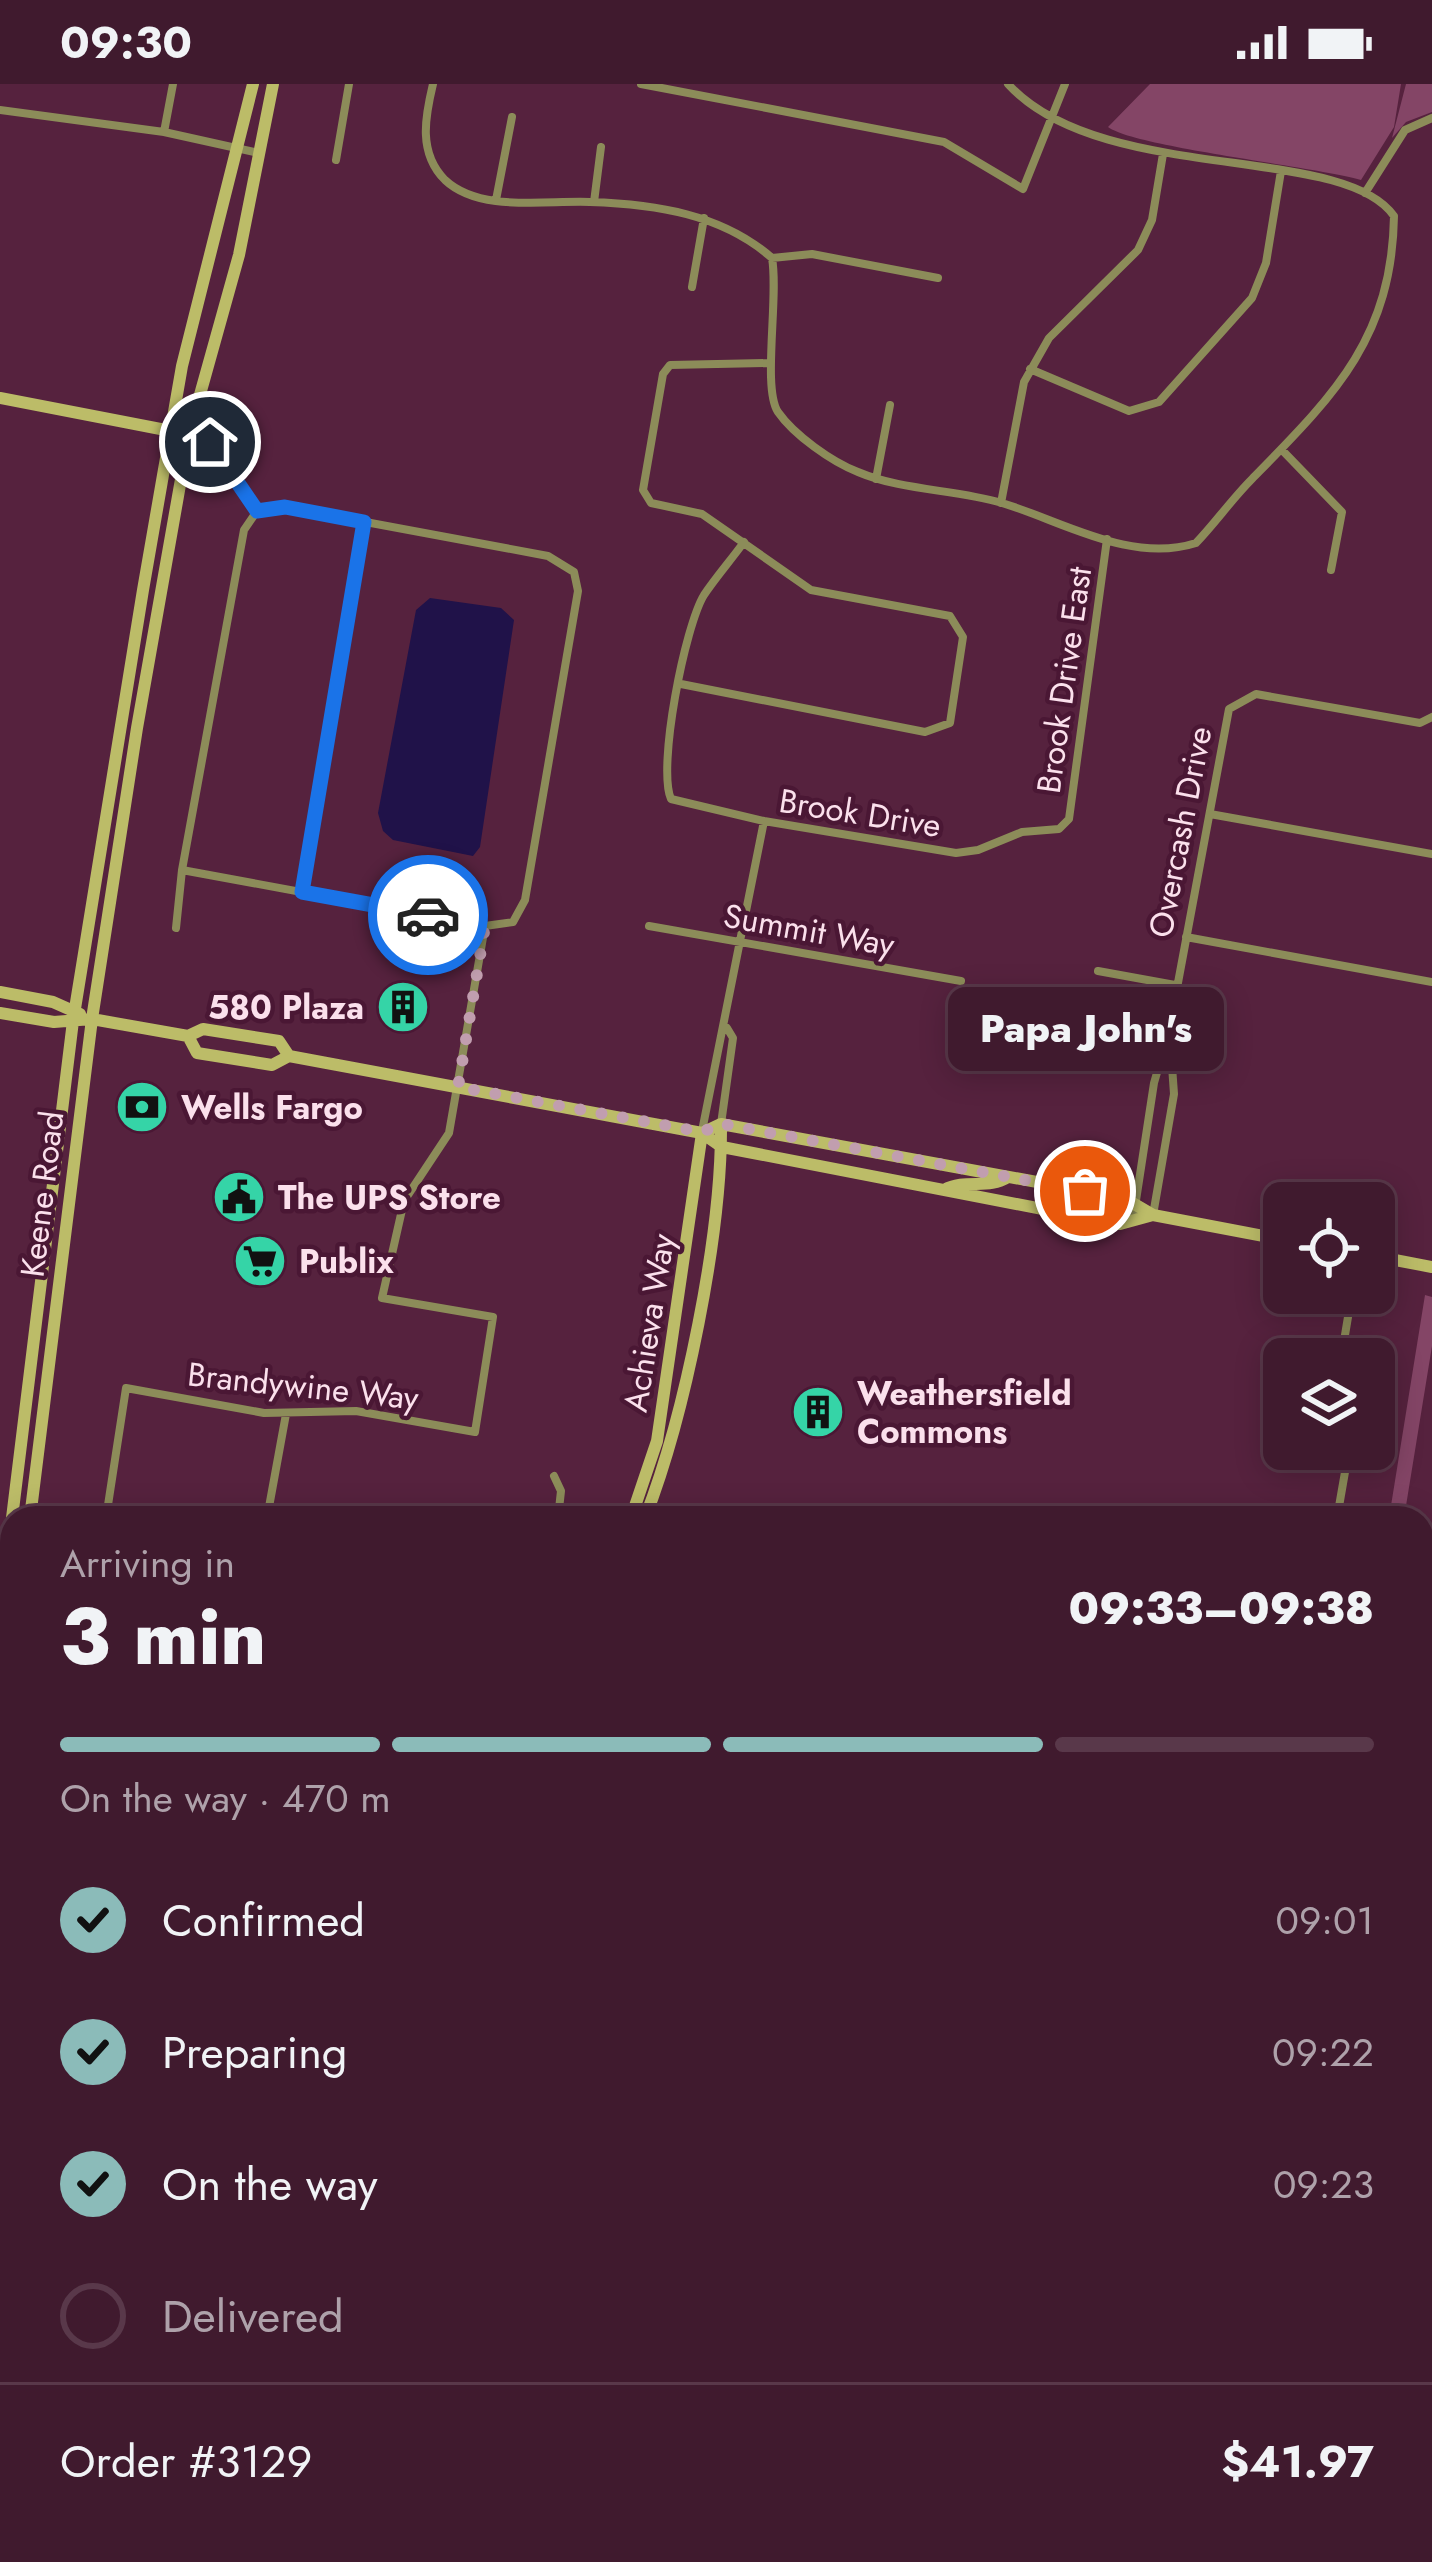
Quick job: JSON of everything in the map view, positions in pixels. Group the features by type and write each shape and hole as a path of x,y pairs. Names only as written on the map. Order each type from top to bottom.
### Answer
{"main road":[{"name":"Keene Road","path":"14,1506 74,1016 170,431 191,326 253,84"},
{"name":"Keene Road","path":"31,1506 92,1019 189,434 261,154 273,84"},
{"path":"0,398 189,434"},
{"path":"0,992 74,1016"},
{"path":"0,1013 74,1016 188,1036 203,1029 278,1042 289,1056"},
{"path":"188,1036 197,1053 272,1065 289,1056 702,1132 722,1147 1120,1224 1154,1215"},
{"path":"702,1132 722,1124 1008,1177 1134,1204 1154,1215 1263,1236"},
{"name":"Achieva Way","path":"649,1506 670,1449 694,1334 722,1124"},
{"name":"Achieva Way","path":"635,1506 657,1441 702,1132"},
{"path":"943,1190 958,1182 998,1183 1008,1177"},
{"path":"1395,1260 1432,1267"}],"street":[{"path":"164,132 173,84"},
{"path":"336,160 350,84"},
{"path":"433,84 425,134 430,159 459,190 496,200 594,202 704,218 744,233 772,258 777,316 770,363 774,406 786,422 833,458 876,479 1001,502 1107,539 1178,549 1196,543 1350,373 1376,322 1390,268 1394,216 1365,193 1281,171 1163,154 1048,118 1008,84"},
{"path":"641,84 944,142 1023,189 1065,84"},
{"path":"0,110 164,132 261,154"},
{"path":"496,200 512,117"},
{"path":"1365,193 1405,130 1432,118"},
{"path":"594,202 601,147"},
{"path":"1001,502 1015,414 1030,369 1049,338 1138,250 1152,220 1163,154"},
{"path":"1030,369 1129,411 1159,402 1252,298 1266,263 1281,171"},
{"path":"692,287 704,218"},
{"path":"772,258 812,254 938,278"},
{"path":"743,542 692,621 681,684 925,732 950,723 961,628 950,616 812,590 743,542 702,514 651,503 643,490 663,374 670,365 770,363"},
{"path":"876,479 890,405"},
{"path":"189,434 217,448 257,511"},
{"path":"1282,450 1342,512 1331,570"},
{"path":"176,928 182,870 244,530 257,511 285,507 548,556 574,572 578,591 525,900 513,922 485,926 182,870"},
{"path":"302,892 364,522"},
{"name":"Brook Drive East","path":"1065,825 1107,539"},
{"name":"Brook Drive","path":"681,684 665,774 676,802 956,853 1065,825"},
{"name":"Overcash Drive","path":"1132,1220 1226,718 1240,698 1262,695 1420,723 1432,717"},
{"path":"1210,814 1432,854"},
{"path":"702,1132 727,1028 764,821"},
{"path":"458,1087 485,926"},
{"name":"Summit Way","path":"649,926 961,981"},
{"path":"1186,937 1432,982"},
{"path":"1098,971 1175,985"},
{"path":"722,1124 733,1038 727,1028"},
{"name":"Overcash Drive","path":"1154,1215 1174,1094 1169,1031"},
{"name":"Brandywine Way","path":"108,1506 126,1388 286,1414 356,1412 475,1432 494,1318 382,1298 395,1225 448,1133 458,1087"},
{"path":"266,1506 286,1414"},
{"path":"1339,1506 1345,1470"},
{"path":"554,1476 561,1491 559,1506"}],"shaded area":[{"path":"1150,84 1401,84 1394,127 1361,180 1152,142 1108,127"},
{"path":"1406,84 1432,84 1432,112 1406,122 1392,138"},
{"path":"430,598 501,608 514,620 480,847 473,856 393,840 383,831 378,813 416,610"},
{"path":"1425,1295 1432,1297 1432,1346 1406,1506 1391,1506"}],"way so far":[{"path":"428,915 485,926 458,1087 702,1132 722,1124 1085,1191"}],"place":[{"name":"580 Plaza","path":"403,1007"},
{"name":"Wells Fargo","path":"142,1107"},
{"name":"Papa John's","path":"1085,1191"},
{"name":"The UPS Store","path":"239,1197"},
{"name":"Publix","path":"260,1261"},
{"name":"Weathersfield Commons","path":"818,1412"}],"route":[{"path":"210,442 257,511 285,507 364,522 302,892 428,915"}]}
